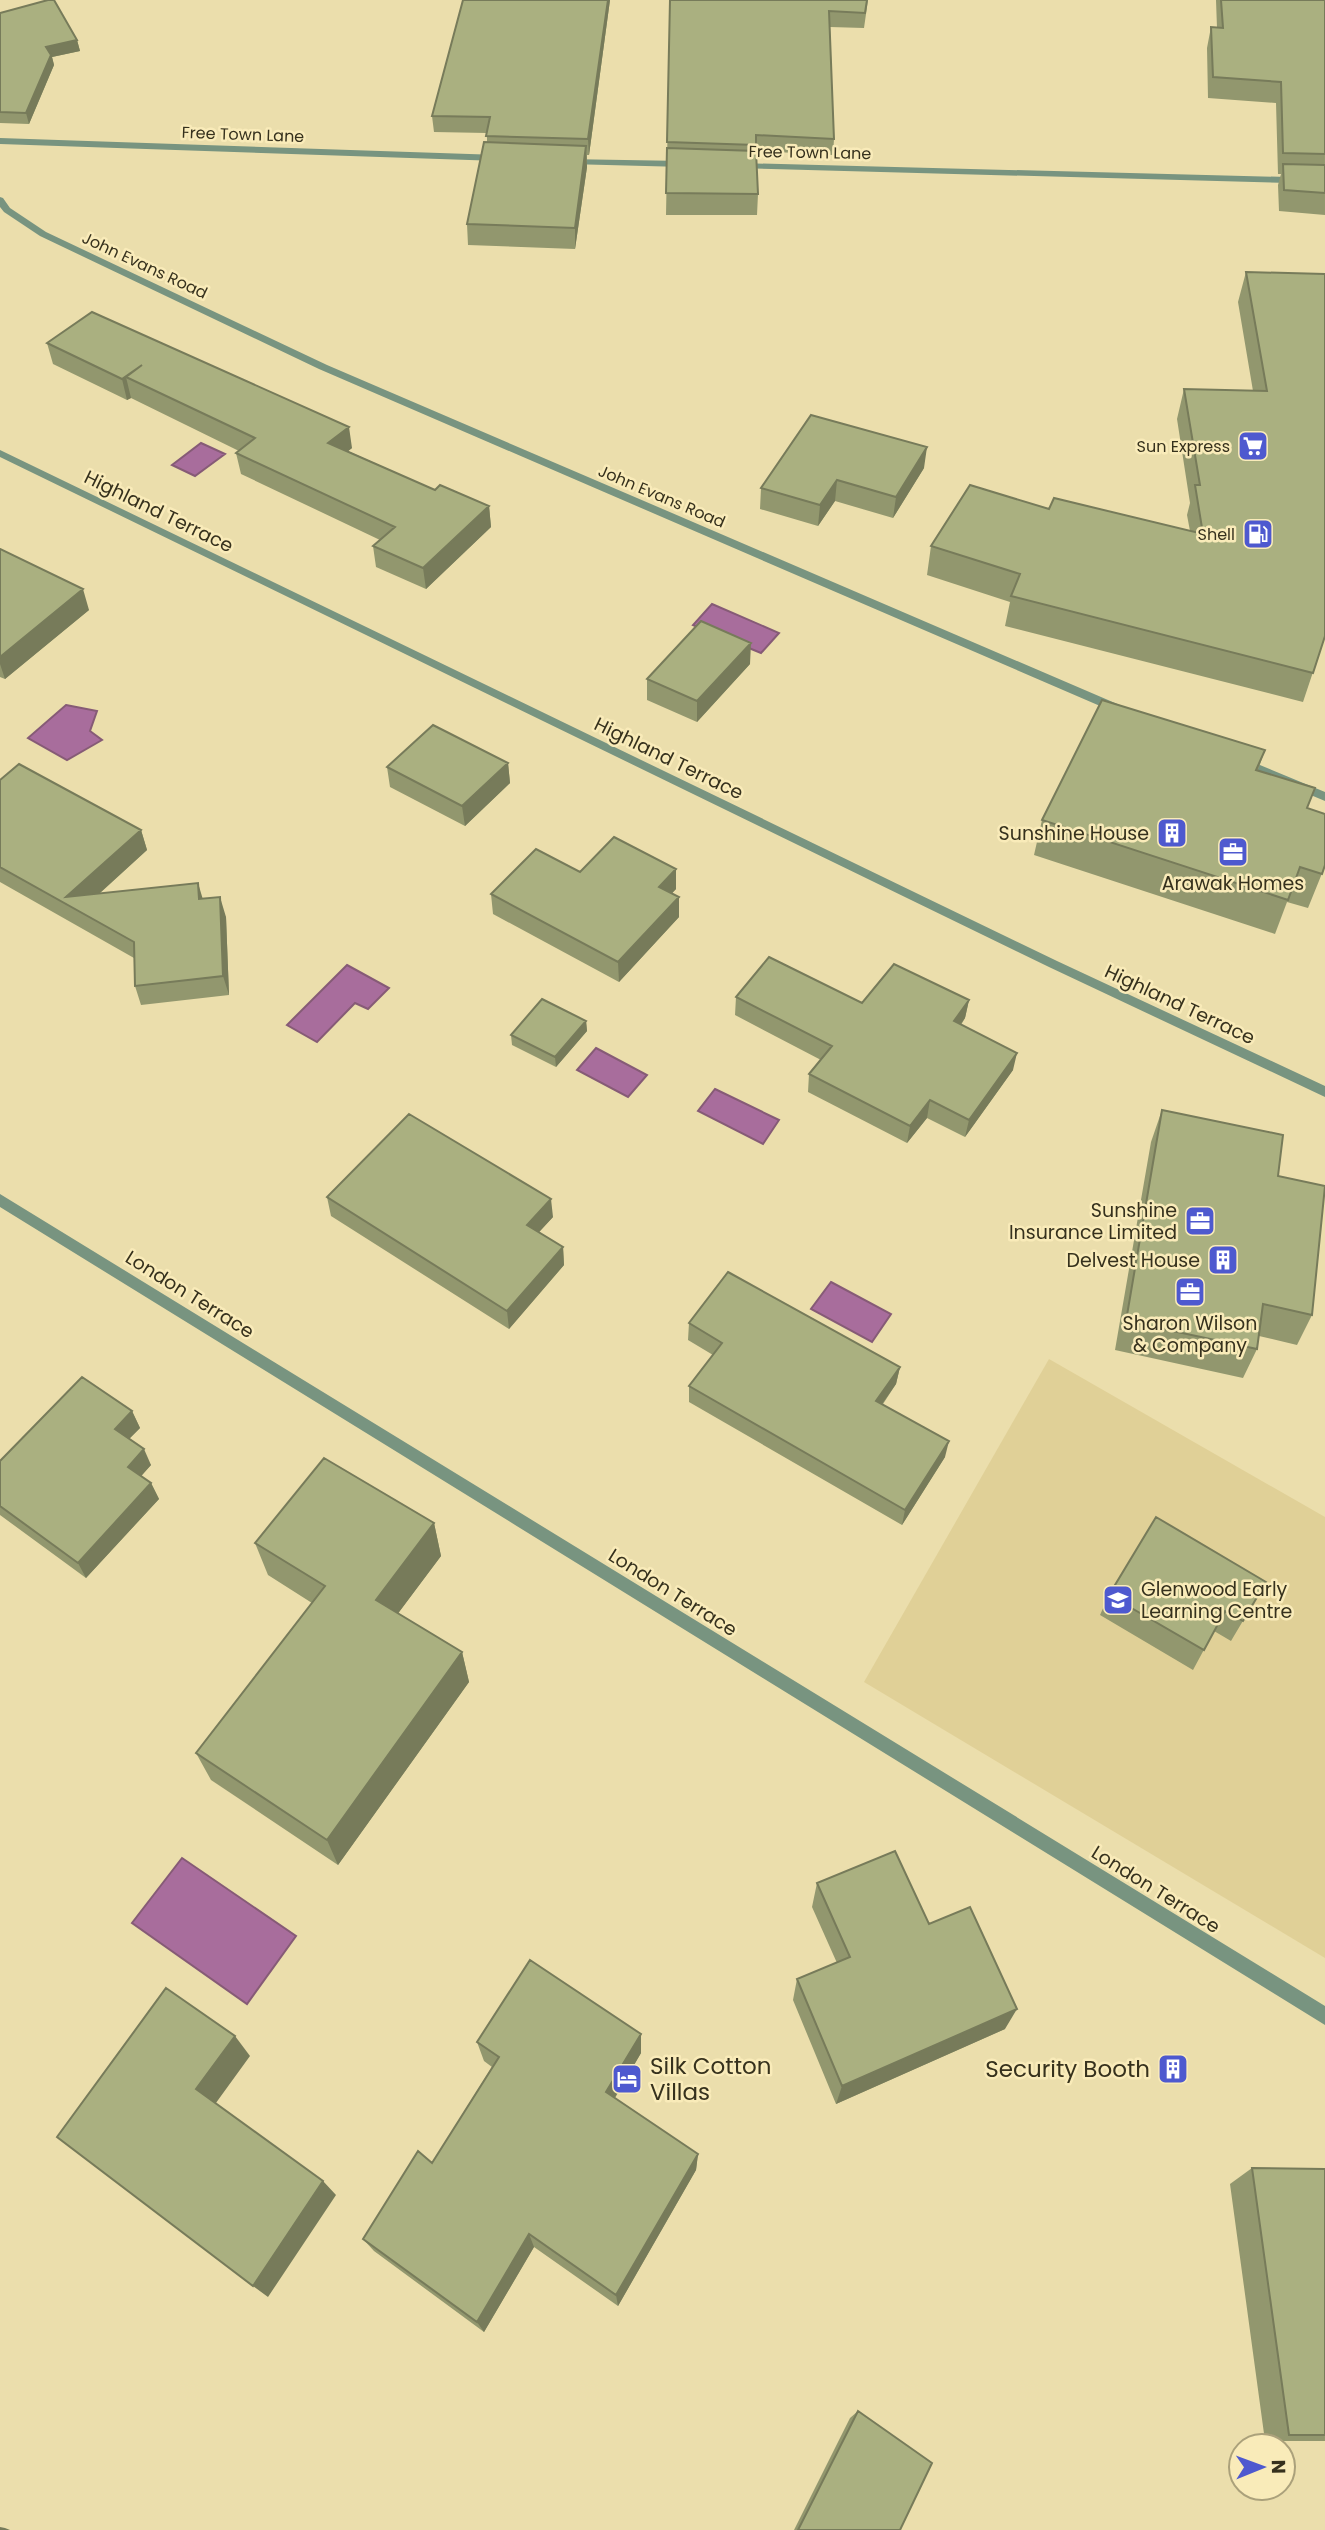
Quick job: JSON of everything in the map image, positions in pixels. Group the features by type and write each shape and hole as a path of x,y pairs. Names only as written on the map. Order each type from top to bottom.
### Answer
{"street":[{"name":"Free Town Lane","path":"0,141 508,159"},
{"path":"563,160 695,165"},
{"name":"Free Town Lane","path":"729,166 1325,181"},
{"name":"John Evans Road","path":"0,200 7,210 43,234 323,367 1133,715"},
{"name":"Highland Terrace","path":"0,453 1052,964 1325,1092"},
{"path":"1236,759 1325,797"},
{"name":"London Terrace","path":"0,1200 1325,2016"}],"shaded area":[{"path":"201,443 225,454 195,476 172,465"},
{"path":"712,604 779,633 761,653 693,625"},
{"path":"66,705 97,711 90,731 102,740 67,760 28,738"},
{"path":"347,965 389,988 368,1009 355,1003 317,1042 287,1025"},
{"path":"596,1048 647,1075 628,1097 577,1070"},
{"path":"715,1089 779,1120 763,1144 698,1111"},
{"path":"831,1282 891,1314 872,1342 811,1309"},
{"name":"Glenwood Early Learning Centre","path":"1049,1359 1325,1517 1325,1958 864,1682"},
{"path":"182,1858 296,1936 247,2004 132,1923"}],"building":[{"path":"54,0 77,40 46,47 51,55 26,113 0,112 0,13"},
{"path":"463,0 608,0 588,139 486,136 490,117 432,116"},
{"path":"670,0 867,0 865,13 829,11 834,139 756,135 756,145 667,142"},
{"path":"1221,0 1325,0 1325,154 1283,153 1281,82 1213,77 1211,27 1223,28"},
{"path":"484,142 586,146 575,228 467,224"},
{"path":"667,148 756,151 758,194 666,193"},
{"path":"1283,164 1325,165 1325,193 1284,190"},
{"path":"1246,272 1325,274 1325,636 1313,673 1011,596 1020,574 931,546 970,485 1049,509 1054,498 1203,534 1195,485 1200,485 1184,389 1267,391"},
{"path":"92,312 349,427 328,443 435,490 440,485 489,506 423,568 373,546 395,527 236,453 255,438 126,377 142,365 122,379 47,343"},
{"path":"811,415 927,447 896,497 837,480 820,505 761,488"},
{"path":"0,549 83,589 0,657"},
{"path":"701,621 751,643 697,701 647,679"},
{"name":"Sunshine House","path":"1102,700 1265,750 1256,770 1315,788 1307,808 1325,814 1325,865 1322,874 1300,867 1288,900 1042,820"},
{"path":"433,725 508,763 462,806 387,767"},
{"path":"19,764 141,830 66,897 198,883 199,899 220,897 223,976 135,986 134,942 0,867 0,780"},
{"path":"614,837 676,869 659,887 679,897 618,962 491,894 536,849 580,872"},
{"path":"769,957 862,1003 894,964 969,1000 954,1021 1017,1053 969,1120 930,1100 910,1126 809,1074 832,1046 736,997"},
{"path":"542,999 586,1021 555,1057 511,1035"},
{"name":"Delvest House","path":"1162,1110 1283,1135 1278,1176 1325,1186 1312,1315 1263,1304 1257,1349 1126,1321"},
{"path":"409,1114 551,1199 527,1225 563,1247 507,1311 327,1197"},
{"path":"728,1272 900,1367 876,1401 949,1441 905,1510 689,1386 722,1343 689,1323"},
{"path":"82,1377 132,1411 115,1429 144,1449 128,1467 151,1483 78,1563 0,1506 0,1461"},
{"path":"324,1458 434,1523 376,1600 462,1652 327,1840 196,1753 325,1586 255,1543"},
{"path":"1156,1517 1266,1582 1243,1621 1225,1611 1204,1650 1109,1595"},
{"path":"895,1851 929,1924 970,1907 1017,2009 842,2086 797,1979 850,1957 817,1883"},
{"path":"530,1960 641,2034 606,2092 698,2154 616,2295 529,2234 477,2322 363,2239 418,2151 432,2163 499,2057 477,2042"},
{"path":"166,1988 235,2036 196,2089 323,2181 253,2286 57,2137"},
{"path":"1252,2168 1325,2169 1325,2435 1297,2435 1297,2432 1289,2432"},
{"path":"858,2411 932,2463 900,2530 798,2530"}],"place":[{"name":"Sun Express","path":"1253,446"},
{"name":"Shell","path":"1258,534"},
{"name":"Sunshine House","path":"1172,833"},
{"name":"Arawak Homes","path":"1233,852"},
{"name":"Sunshine Insurance Limited","path":"1200,1221"},
{"name":"Delvest House","path":"1223,1260"},
{"name":"Sharon Wilson & Company","path":"1190,1292"},
{"name":"Glenwood Early Learning Centre","path":"1118,1600"},
{"name":"Security Booth","path":"1173,2069"},
{"name":"Silk Cotton Villas","path":"627,2079"}]}
